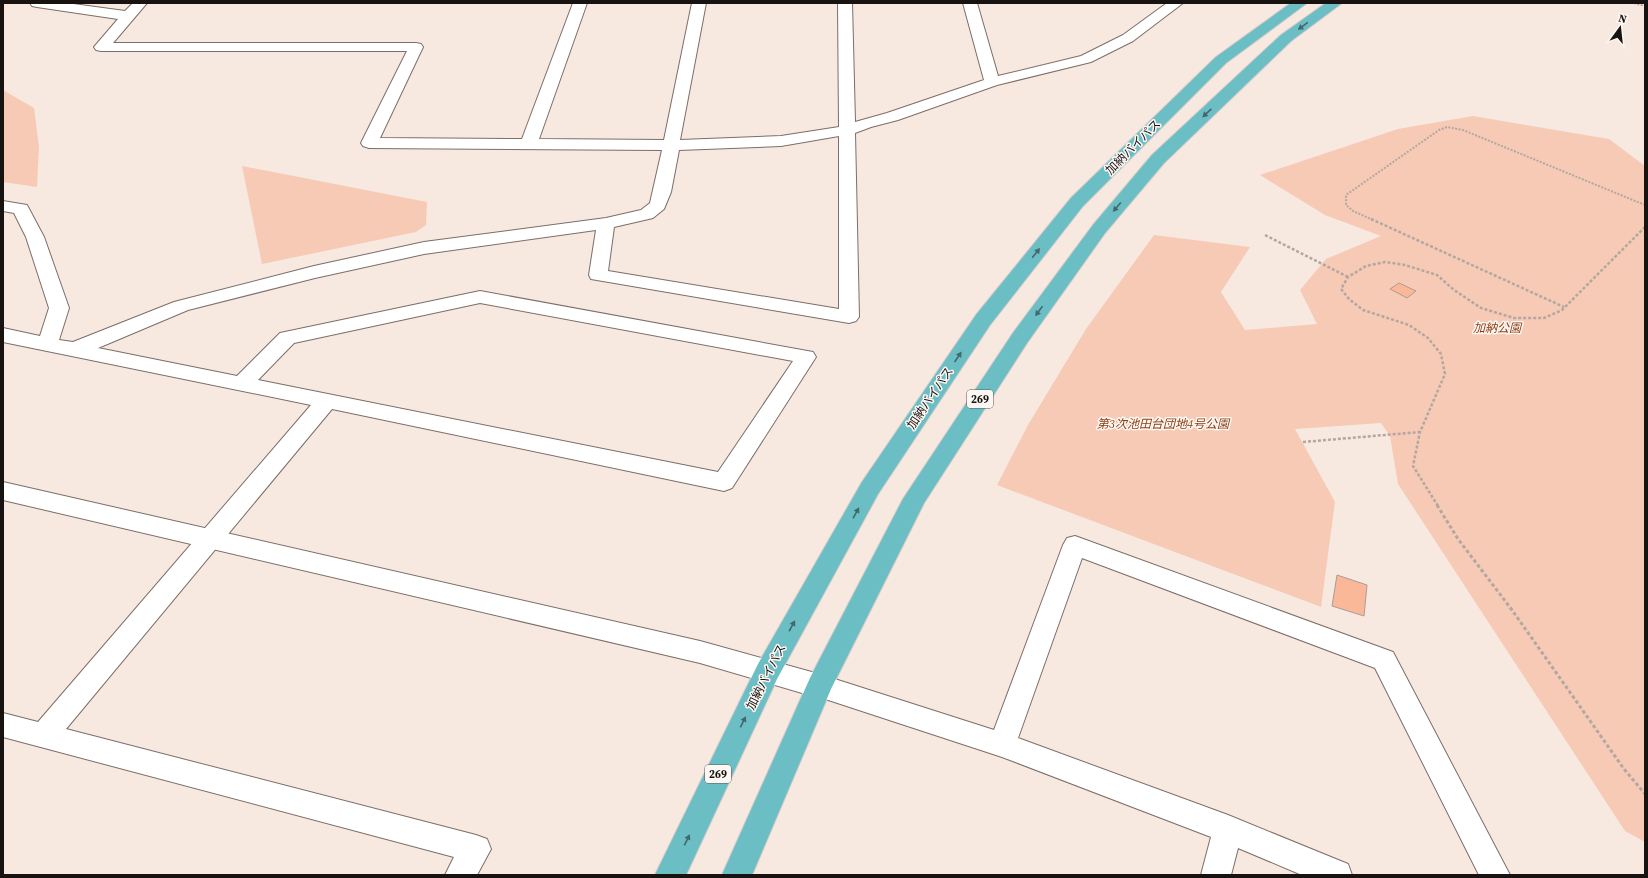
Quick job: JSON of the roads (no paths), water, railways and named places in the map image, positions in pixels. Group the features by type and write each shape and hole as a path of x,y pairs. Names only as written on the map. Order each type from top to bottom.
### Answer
{"highway":[{"name":"加納バイパス","path":"670,875 767,672 870,488 983,320 1077,202 1221,60 1300,3"},
{"name":"269","path":"737,875 819,686 915,499 1020,338 1099,229 1158,159 1286,38 1335,3"}],"street":[{"path":"37,3 128,16"},
{"path":"140,3 101,47 416,47 369,143 670,145 781,141 848,130 866,123 892,117 992,82 1086,59 1128,38 1176,3"},
{"path":"529,143 580,3"},
{"path":"73,350 181,306 314,272 424,248 606,223 647,214 658,205 662,192 699,3"},
{"path":"606,223 598,275 849,317 848,130 845,3"},
{"path":"970,3 992,82"},
{"path":"3,206 21,209 35,237 59,308 48,344"},
{"path":"3,335 73,350 724,482 806,357 480,297 287,338 241,384"},
{"path":"43,736 327,401"},
{"path":"3,491 209,540 700,652 819,686 1002,745 1228,829 1337,875"},
{"path":"1002,745 1075,545 1384,660 1495,875"},
{"path":"3,725 476,849 460,875"},
{"path":"1216,875 1228,829"}],"park label":[{"name":"加納公園","path":"1497,328"},
{"name":"第3次池田台団地4号公園","path":"1163,424"}]}
